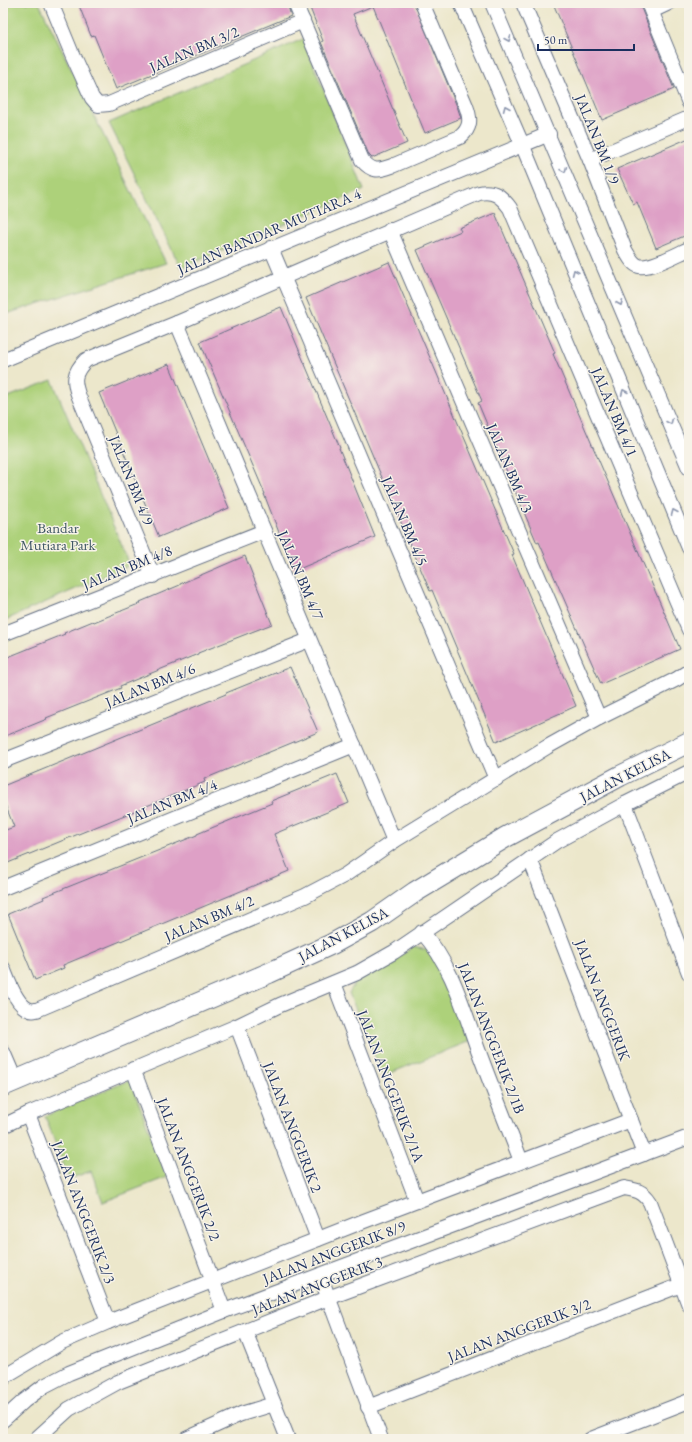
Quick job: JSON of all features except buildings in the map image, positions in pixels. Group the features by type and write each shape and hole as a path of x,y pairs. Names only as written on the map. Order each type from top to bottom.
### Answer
{"main road":[{"name":"JALAN KELISA","path":"9,1083 269,973 332,944 372,922 415,892 506,837 620,776 689,742"}],"street":[{"name":"JALAN BM 3/2","path":"51,3 92,98 98,105 109,104 303,21"},
{"path":"295,3 362,160 369,168 374,169 392,166 460,137 466,132 469,125 469,115 466,106 422,3"},
{"path":"461,3 522,144 689,548"},
{"path":"492,3 549,134 689,468"},
{"name":"JALAN BM 1/9","path":"523,3 590,160 625,250 632,261 638,266 646,266 689,249"},
{"path":"669,3 650,7 689,103"},
{"path":"590,160 689,118"},
{"name":"JALAN BANDAR MUTIARA 4","path":"3,360 549,134"},
{"name":"JALAN BM 4/9","path":"153,576 79,397 75,384 76,375 80,366 86,360 177,323 478,193 492,192 500,196 510,208"},
{"name":"JALAN BM 4/1","path":"510,208 689,630"},
{"name":"JALAN BM 4/3","path":"390,230 599,718"},
{"name":"JALAN BM 4/5","path":"271,248 496,779"},
{"name":"JALAN BM 4/7","path":"177,323 394,841"},
{"name":"JALAN BM 4/8","path":"3,634 264,531"},
{"name":"JALAN BM 4/6","path":"3,761 309,640"},
{"name":"JALAN BM 4/2","path":"3,968 21,1004 30,1010 40,1010 305,896 345,876 394,841 548,747 599,718 677,679 689,671"},
{"name":"JALAN BM 4/4","path":"3,888 354,745"},
{"path":"3,1126 132,1069 237,1026 280,1005 334,983 377,962 480,895 557,841 625,804 689,772"},
{"path":"625,804 689,973"},
{"name":"JALAN ANGGERIK","path":"530,859 644,1154"},
{"name":"JALAN ANGGERIK 2/1B","path":"422,932 433,944 455,983 476,1044 521,1161"},
{"name":"JALAN ANGGERIK 2/1A","path":"334,983 417,1201"},
{"name":"JALAN ANGGERIK 2","path":"237,1026 318,1239"},
{"path":"3,1052 9,1083"},
{"name":"JALAN ANGGERIK 2/2","path":"132,1069 224,1311"},
{"name":"JALAN ANGGERIK 2/3","path":"28,1114 108,1322"},
{"path":"4,1373 62,1342 108,1322 318,1239 631,1120"},
{"name":"JALAN ANGGERIK 8/9","path":"3,1420 24,1401 44,1386 70,1373 224,1311 689,1137"},
{"name":"JALAN ANGGERIK 3","path":"36,1439 69,1409 118,1382 328,1298 624,1188 638,1190 646,1195 681,1285"},
{"path":"320,1275 381,1439"},
{"path":"681,1285 689,1306"},
{"name":"JALAN ANGGERIK 3/2","path":"368,1407 681,1285"},
{"path":"245,1330 288,1439"},
{"path":"591,1439 608,1436 689,1401"},
{"path":"186,1439 208,1435 241,1414 274,1404"}],"green space":[{"path":"3,3 39,3 166,263 3,315"},
{"path":"303,39 364,190 181,268 109,123"},
{"name":"Bandar Mutiara Park","path":"52,380 130,565 3,621 3,399"},
{"path":"413,947 428,950 448,981 470,1041 383,1076 349,993 357,979 380,970"},
{"path":"130,1080 167,1177 103,1202 91,1171 69,1179 45,1116"}]}
